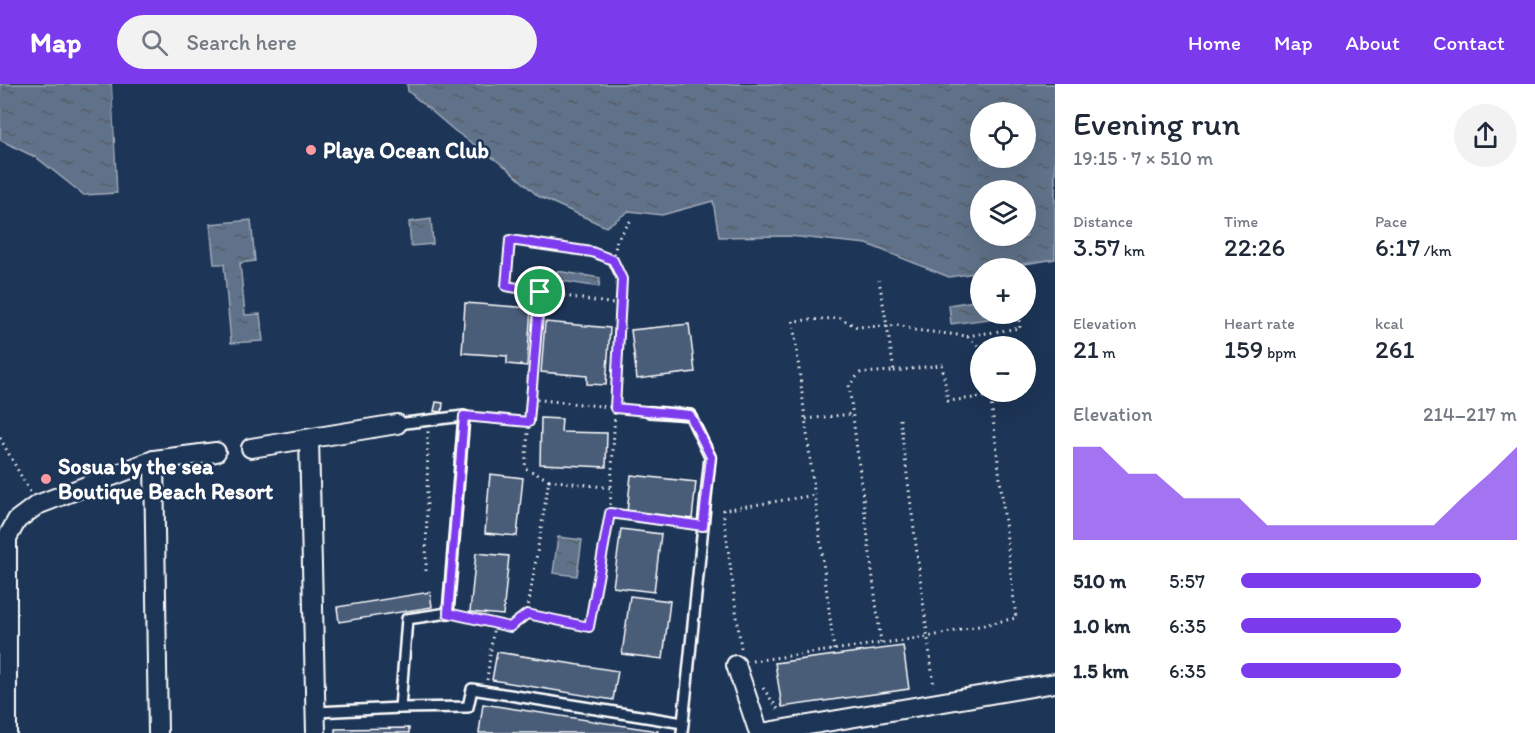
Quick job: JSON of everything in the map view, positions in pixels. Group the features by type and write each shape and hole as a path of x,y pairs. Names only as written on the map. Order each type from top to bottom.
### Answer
{"street":[{"path":"250,448 397,424"},
{"path":"309,439 316,733"},
{"path":"7,733 7,538 17,520 37,505 154,460 216,453"},
{"path":"154,460 158,733"},
{"path":"740,663 760,733 1055,684"}],"lane":[{"path":"316,712 468,707 472,689 682,728 711,457 690,415 650,412"},
{"path":"397,424 464,416 448,613 407,619 400,708"}],"path":[{"path":"527,614 589,627 610,513 622,279 613,260 617,240 631,220"},
{"path":"613,260 592,252 510,240 506,286 621,305"},
{"path":"879,280 894,371"},
{"path":"540,292 525,468 549,480 611,488"},
{"path":"834,650 793,321 840,318 857,327 900,325 914,330 967,336 1020,328 1019,324"},
{"path":"967,336 970,339"},
{"path":"881,643 849,385 860,373 942,365 948,401 970,397"},
{"path":"531,399 650,412"},
{"path":"815,495 723,510 740,663 927,637 1016,618 991,402"},
{"path":"805,419 852,414"},
{"path":"464,416 529,422"},
{"path":"900,419 934,692"},
{"path":"426,571 428,421"},
{"path":"0,438 37,505"},
{"path":"448,613 510,627 527,614 549,480"},
{"path":"610,513 703,526"},
{"path":"486,691 494,624"},
{"path":"762,687 780,712 792,710"}],"water":[{"path":"0,84 112,84 117,193 84,195 37,158 0,140"},
{"path":"407,84 1055,84 1055,259 1036,262 1036,258 970,258 970,274 949,277 867,244 789,236 719,237 713,201 662,215 629,211 606,227 538,196 507,168 455,131 408,91"},
{"path":"431,219 433,244 411,246 409,222"},
{"path":"251,220 255,261 240,263 245,315 260,314 263,341 231,343 224,264 214,264 210,224"},
{"path":"557,271 600,278 599,287 555,280"},
{"path":"970,302 970,321 951,324 949,305"},
{"path":"558,537 582,540 577,576 553,573"}],"pier":[{"path":"112,84 115,84 120,192 118,195"}],"building":[{"path":"465,303 531,308 527,366 507,364 507,356 462,353"},
{"path":"545,322 610,328 606,385 587,384 587,376 541,372"},
{"path":"689,324 695,372 637,379 631,330"},
{"path":"436,402 443,403 442,412 434,411"},
{"path":"541,418 562,419 561,432 607,433 606,467 540,464"},
{"path":"490,474 523,478 517,536 485,533"},
{"path":"631,475 696,482 692,519 627,512"},
{"path":"621,529 661,534 654,592 613,587"},
{"path":"476,553 509,556 503,615 470,612"},
{"path":"430,592 432,607 339,622 337,607"},
{"path":"630,596 670,601 663,659 622,654"},
{"path":"903,646 909,689 782,707 775,663"},
{"path":"497,652 618,671 613,700 492,680"},
{"path":"483,704 658,731 657,733 479,733"},
{"path":"409,728 409,733 335,733 335,729"}],"place":[{"name":"Playa Ocean Club","path":"311,150"},
{"name":"Sosua by the sea Boutique Beach Resort","path":"46,479"}],"route":[{"path":"510,240 592,252 613,260 622,279 615,408 690,415 711,457 703,526 610,513 589,627 527,614 510,627 448,613 464,416 529,422 540,292 506,286 510,240"}]}
